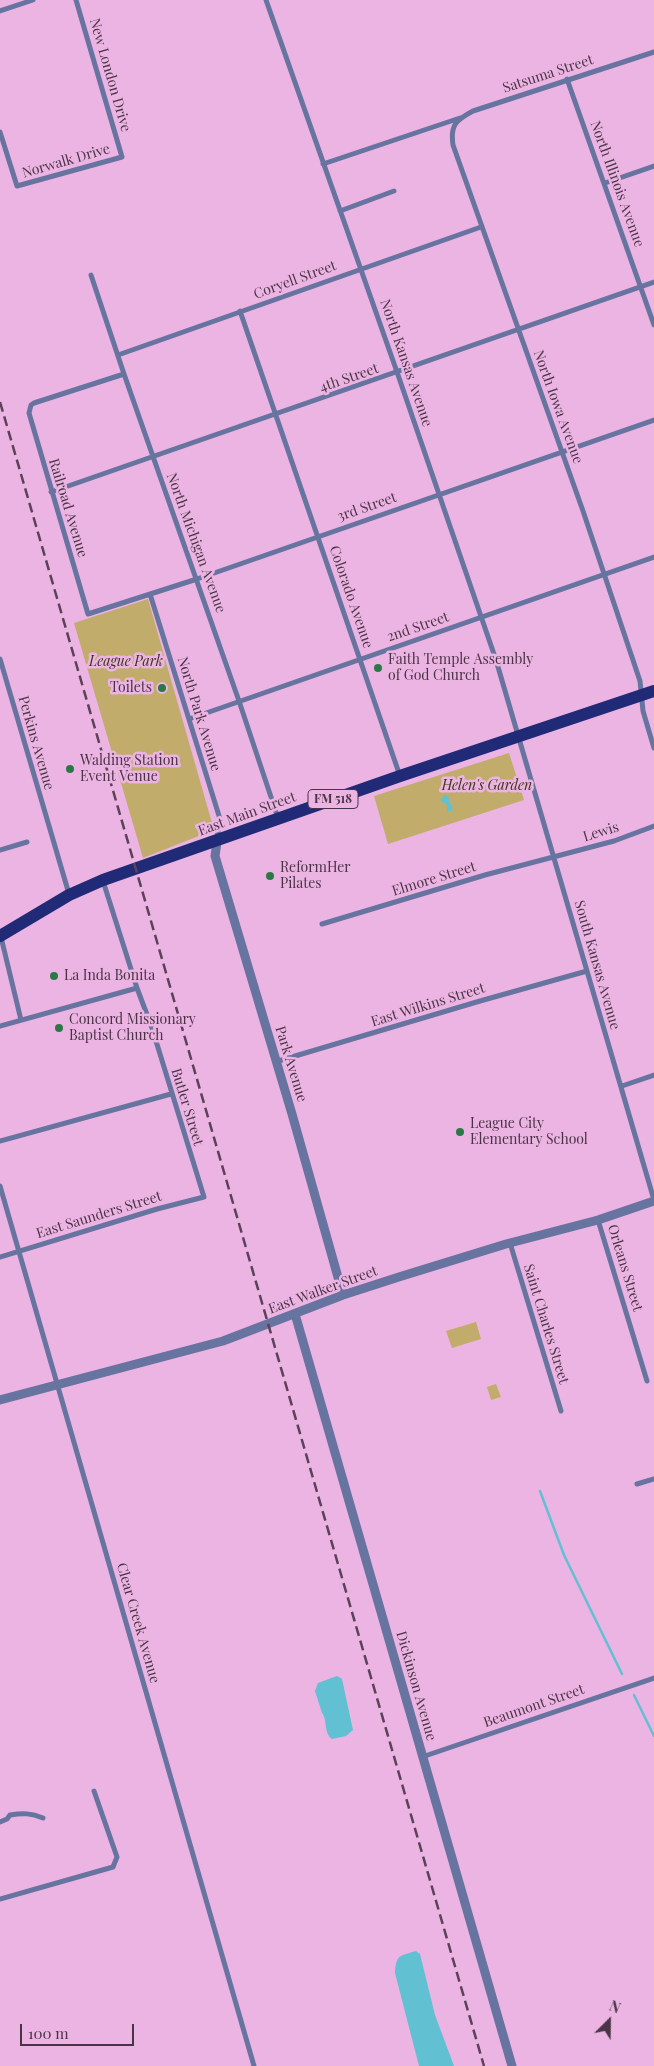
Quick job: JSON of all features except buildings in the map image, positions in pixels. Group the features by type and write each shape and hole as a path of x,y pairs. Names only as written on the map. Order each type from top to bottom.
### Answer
{"main road":[{"name":"East Main Street","path":"0,936 69,894 103,880 217,842 400,776 654,692"}],"street":[{"path":"0,11 33,0"},
{"name":"New London Drive","path":"76,0 122,157"},
{"name":"North Kansas Avenue","path":"266,0 398,372 519,736"},
{"name":"Satsuma Street","path":"453,127 460,118 473,111 654,52"},
{"name":"North Illinois Avenue","path":"567,79 654,325"},
{"path":"323,164 460,118"},
{"name":"North Iowa Avenue","path":"453,127 451,134 453,145 562,451 640,681 643,711 654,748"},
{"name":"Norwalk Drive","path":"0,132 17,186 122,157"},
{"path":"604,184 654,166"},
{"path":"340,211 394,191"},
{"name":"Coryell Street","path":"118,355 360,268 481,227"},
{"name":"North Michigan Avenue","path":"92,275 124,374 240,701 278,819"},
{"name":"4th Street","path":"50,492 154,458 654,282"},
{"name":"Colorado Avenue","path":"240,311 400,776"},
{"name":"Railroad Avenue","path":"88,614 50,492 29,408 34,403 124,374"},
{"name":"3rd Street","path":"88,614 197,579 439,493 654,420"},
{"name":"2nd Street","path":"189,719 654,557"},
{"name":"North Park Avenue","path":"150,594 220,819 217,842"},
{"name":"Perkins Avenue","path":"0,659 69,894"},
{"name":"South Kansas Avenue","path":"519,736 654,1200"},
{"name":"Lewis","path":"554,856 614,841 654,826"},
{"path":"0,850 27,842"},
{"name":"Park Avenue","path":"217,842 215,856 292,1114 343,1295"},
{"name":"Elmore Street","path":"322,924 554,856"},
{"name":"Butler Street","path":"103,880 137,988 152,1028 204,1197"},
{"path":"0,936 21,1020"},
{"name":"East Wilkins Street","path":"275,1062 587,971"},
{"path":"0,1026 137,988"},
{"path":"622,1086 654,1075"},
{"path":"0,1141 171,1094"},
{"name":"Clear Creek Avenue","path":"0,1186 254,2066"},
{"name":"East Saunders Street","path":"0,1257 157,1209 204,1197"},
{"name":"East Walker Street","path":"0,1400 223,1341 343,1295 510,1243 598,1220 654,1200"},
{"name":"Orleans Street","path":"598,1220 647,1381"},
{"name":"Saint Charles Street","path":"510,1243 561,1411"},
{"name":"Dickinson Avenue","path":"294,1314 512,2066"},
{"path":"637,1484 654,1479"},
{"name":"Beaumont Street","path":"422,1757 654,1678"},
{"path":"0,1899 113,1867 117,1857 94,1791"},
{"path":"0,1822 7,1819 10,1815 23,1813 43,1818"}],"green space":[{"name":"League Park","path":"148,599 214,830 143,858 74,623"},
{"name":"Helen's Garden","path":"509,753 524,800 388,844 374,796"},
{"path":"476,1322 481,1339 452,1348 446,1331"},
{"path":"496,1384 501,1397 491,1400 487,1387"}],"shaded area":[{"path":"445,795 448,796 453,807 451,811 447,811 447,805 440,800"},
{"path":"337,1676 342,1679 353,1730 346,1736 332,1739 327,1733 325,1719 315,1691 318,1683"},
{"path":"416,1951 420,1954 435,2015 454,2066 419,2066 395,1973 398,1959"}],"waterway":[{"path":"540,1491 564,1555 622,1674"},
{"path":"634,1695 654,1736"}],"railway":[{"path":"0,402 484,2066"}],"place":[{"name":"Faith Temple Assembly of God Church","path":"378,668"},
{"name":"Toilets","path":"162,688"},
{"name":"Walding Station Event Venue","path":"70,769"},
{"name":"ReformHer Pilates","path":"270,876"},
{"name":"La Inda Bonita","path":"54,976"},
{"name":"Concord Missionary Baptist Church","path":"59,1028"},
{"name":"League City Elementary School","path":"460,1132"}]}
